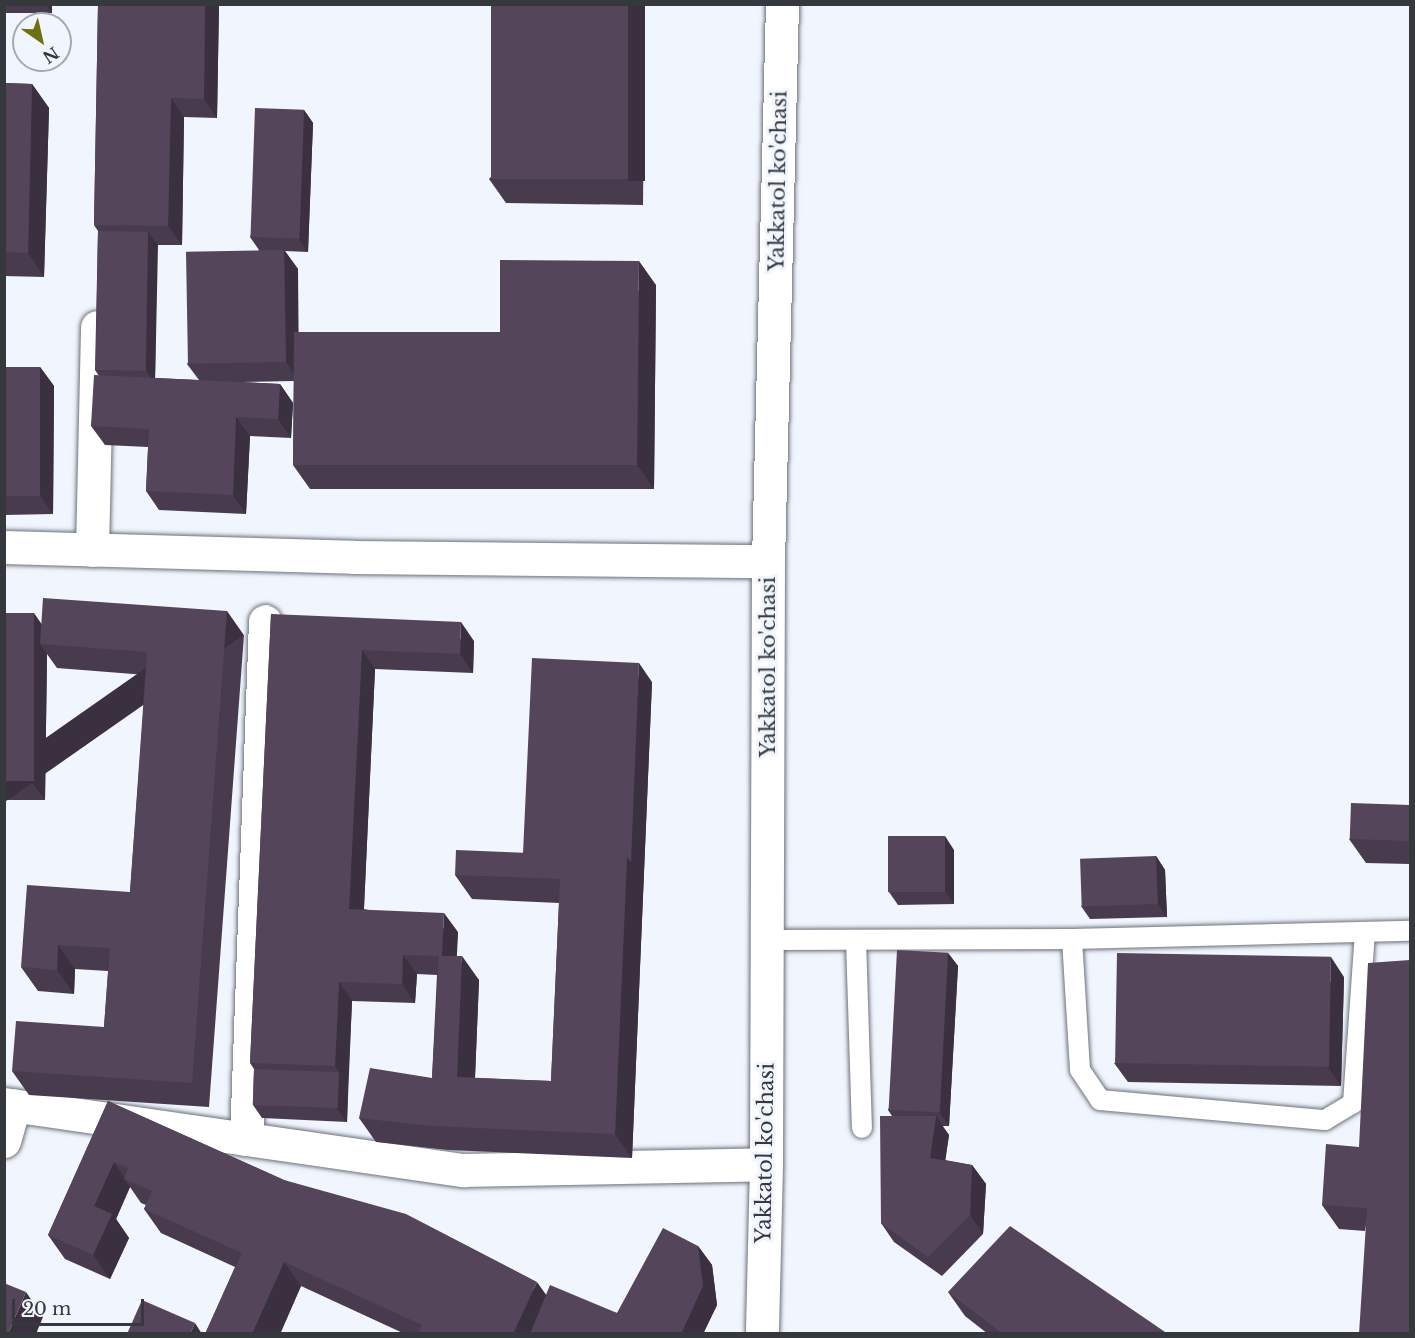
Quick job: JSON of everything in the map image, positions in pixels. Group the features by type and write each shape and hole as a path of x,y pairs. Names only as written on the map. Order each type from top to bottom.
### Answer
{"street":[{"name":"Yakkatol ko'chasi","path":"763,1332 766,1164 768,561 782,4"},
{"path":"92,550 97,301"},
{"path":"4,547 352,557 768,561"},
{"path":"246,1139 265,621"},
{"path":"4,1141 9,1105 464,1170 766,1164"}],"lane":[{"path":"767,940 1072,939 1410,931"},
{"path":"1072,939 1080,1070 1100,1100 1325,1120 1353,1103 1365,932"},
{"path":"856,940 862,1128"}],"building":[{"path":"98,4 205,4 204,99 171,98 168,226 94,225"},
{"path":"491,4 628,4 628,179 491,179"},
{"path":"4,83 32,84 28,253 4,252"},
{"path":"255,108 304,110 299,239 250,237"},
{"path":"98,231 148,232 146,371 96,370"},
{"path":"284,250 286,362 188,364 186,252"},
{"path":"500,260 639,261 637,465 293,465 294,332 500,332"},
{"path":"4,367 40,367 40,496 4,496"},
{"path":"94,375 280,384 278,419 236,417 233,495 146,491 149,429 91,426"},
{"path":"43,598 227,611 192,1083 12,1071 16,1021 104,1027 110,948 58,945 57,970 21,967 27,885 130,892 147,652 40,644"},
{"path":"4,613 34,613 34,781 4,781"},
{"path":"271,614 461,622 460,654 362,650 349,909 444,913 442,956 403,955 402,984 339,982 335,1066 250,1063"},
{"path":"532,658 639,663 631,862 627,857 523,853"},
{"path":"1351,803 1410,805 1409,841 1350,839"},
{"path":"888,836 945,836 945,892 888,892"},
{"path":"456,850 627,857 615,1134 431,1126 359,1118 370,1068 432,1078 439,956 462,956 457,1077 551,1081 560,879 455,875"},
{"path":"1156,856 1158,904 1082,907 1080,859"},
{"path":"897,950 948,953 940,1112 889,1110"},
{"path":"1117,953 1331,957 1329,1067 1115,1063"},
{"path":"1410,960 1410,1334 1359,1334 1367,1208 1322,1205 1326,1144 1359,1147 1368,963"},
{"path":"254,1069 339,1072 338,1108 253,1105"},
{"path":"108,1101 284,1180 406,1214 537,1282 513,1334 418,1334 422,1325 284,1262 252,1334 205,1334 242,1253 144,1209 152,1191 124,1179 128,1168 114,1162 94,1206 112,1214 93,1255 48,1235"},
{"path":"880,1116 936,1116 930,1158 972,1165 970,1215 928,1257 881,1223"},
{"path":"1010,1226 1168,1334 1003,1334 948,1292"},
{"path":"663,1228 698,1246 703,1286 681,1334 530,1334 550,1285 617,1313"},
{"path":"4,1283 26,1292 8,1334 4,1334"},
{"path":"142,1300 195,1323 190,1334 127,1334"}]}
